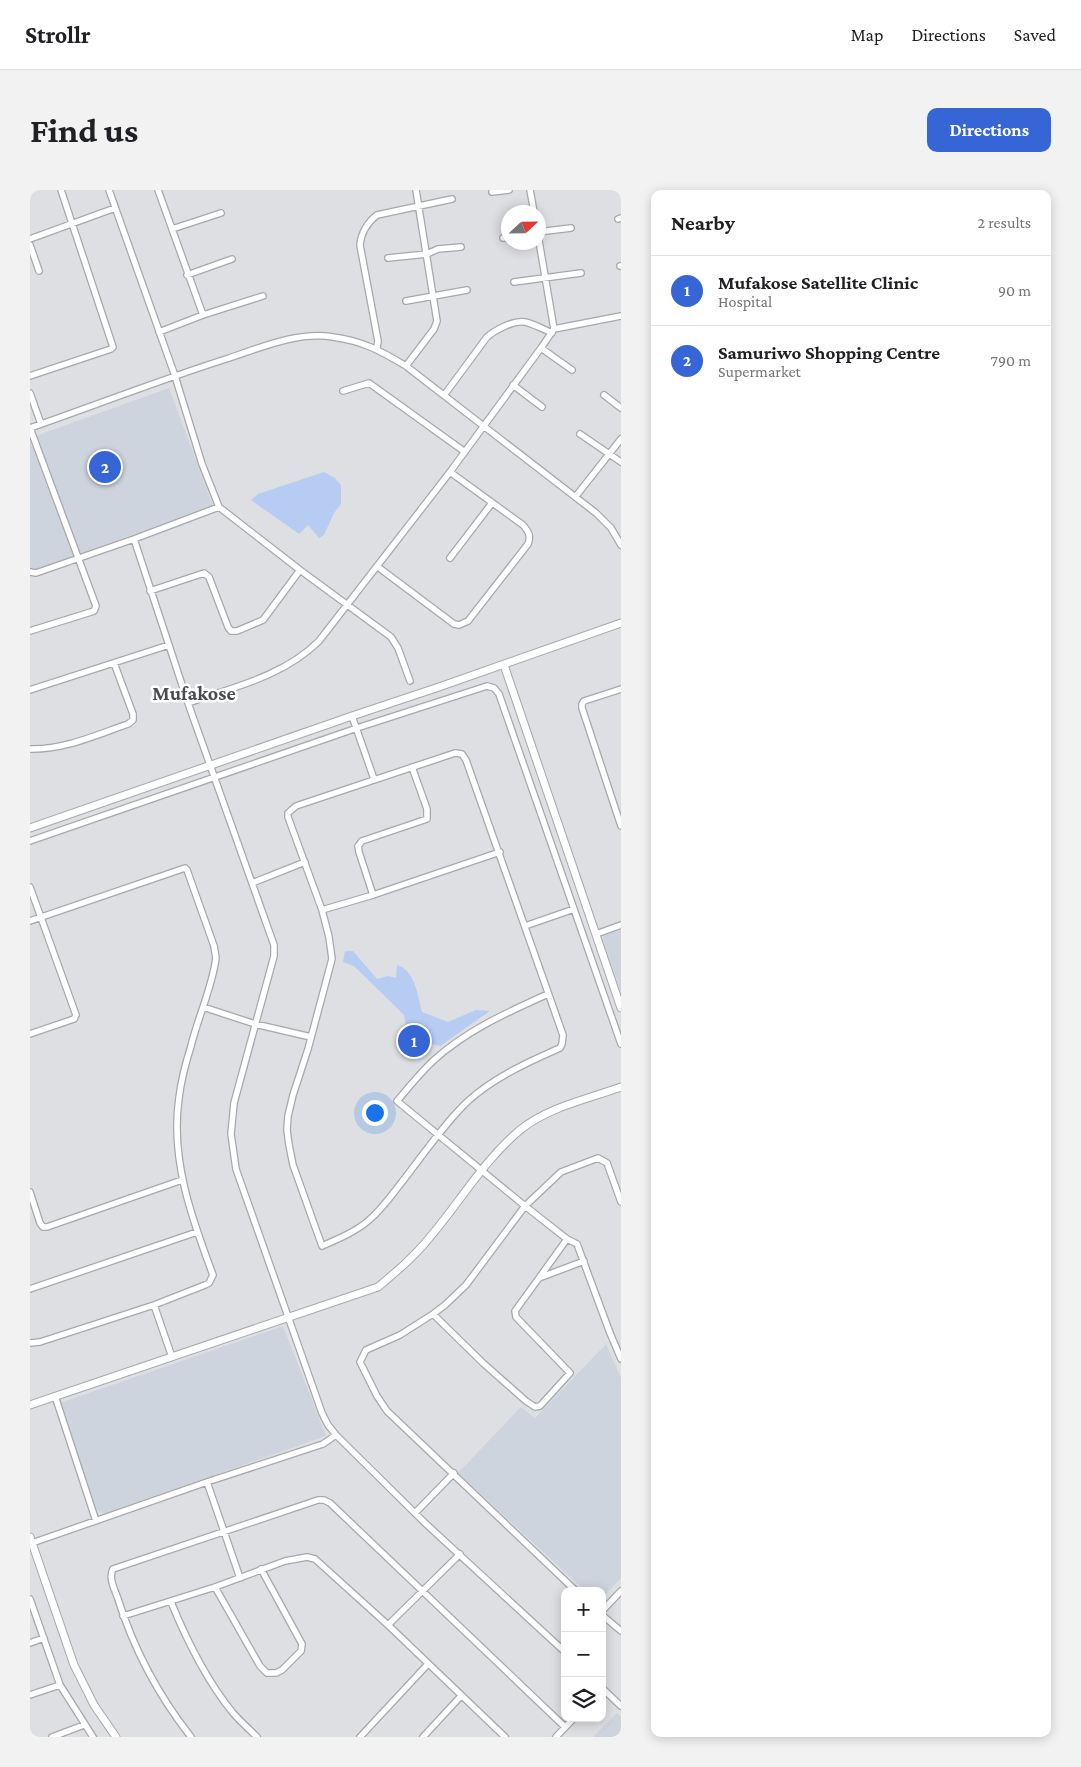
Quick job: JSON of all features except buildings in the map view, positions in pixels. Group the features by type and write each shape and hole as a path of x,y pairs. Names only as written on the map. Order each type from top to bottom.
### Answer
{"street":[{"path":"30,376 114,347 61,190"},
{"path":"109,190 174,376 202,464 219,507 300,570 386,633 395,642 410,682"},
{"path":"158,190 202,315"},
{"path":"406,366 434,329 436,321 416,190"},
{"path":"492,192 509,190"},
{"path":"530,190 533,205"},
{"path":"377,348 378,341 360,245 361,238 371,219 377,215 452,199"},
{"path":"30,239 115,208"},
{"path":"172,230 221,213"},
{"path":"546,233 571,228"},
{"path":"30,245 39,271"},
{"path":"388,258 427,254 438,250 461,247"},
{"path":"188,703 275,673 286,668 310,651 378,567 553,331 541,250"},
{"path":"187,274 232,259"},
{"path":"514,282 581,273"},
{"path":"406,302 467,290"},
{"path":"159,332 202,315 263,296"},
{"path":"445,394 492,332 518,322 525,322 553,331 621,316"},
{"path":"30,631 94,611 96,606 30,428 174,376 304,336 332,336 377,348 406,366 576,496 606,523 621,545"},
{"path":"541,348 572,370"},
{"path":"343,390 369,383 465,452"},
{"path":"513,385 542,407"},
{"path":"30,393 42,424"},
{"path":"604,395 621,408"},
{"path":"580,434 621,462"},
{"path":"576,496 621,439"},
{"path":"378,567 454,624 464,624 516,560 528,544 530,538 524,525 450,472"},
{"path":"450,558 492,503"},
{"path":"30,572 36,573 219,507"},
{"path":"134,539 188,703 275,951 234,1103 232,1150 236,1169 322,1413 336,1435 415,1513 561,1648"},
{"path":"150,591 204,573 207,574 210,576 228,627 232,631 236,631 263,620 300,570"},
{"path":"30,828 621,623"},
{"path":"30,690 169,645"},
{"path":"30,749 44,750 73,743 128,724 132,720 133,714 114,663"},
{"path":"504,665 621,1008"},
{"path":"30,841 357,728 487,686 494,688 499,694 621,1044"},
{"path":"621,689 584,701 582,708 621,826"},
{"path":"352,716 374,779"},
{"path":"455,753 464,756 500,852 563,1035 562,1044 560,1048 520,1066 488,1086 468,1102 438,1136 381,1209 351,1233 322,1246 293,1165 288,1145 287,1130 293,1095 332,959 322,910 288,817 290,810 296,806 412,767 455,753"},
{"path":"373,895 358,846 362,841 427,818 427,809 412,767"},
{"path":"322,910 373,895 500,852"},
{"path":"252,883 305,862"},
{"path":"30,921 185,868 216,953 216,962 191,1045 179,1098 177,1127 178,1157 182,1180 196,1232 213,1275 211,1280 205,1285 154,1305 40,1342 30,1343"},
{"path":"30,887 76,1016 74,1019 30,1034"},
{"path":"525,926 574,909"},
{"path":"596,934 621,925"},
{"path":"548,994 496,1018 450,1048 433,1061 397,1101 525,1206 567,1239 578,1244 621,1359"},
{"path":"202,1007 255,1024 311,1037"},
{"path":"30,1405 378,1286 396,1272 430,1238 481,1170 521,1129 562,1108 621,1087"},
{"path":"572,1587 387,1411 377,1396 360,1362 366,1350 400,1335 433,1314 466,1285 525,1206 561,1172 598,1158 607,1163 621,1202"},
{"path":"30,1192 40,1223 43,1227 47,1227 182,1180"},
{"path":"30,1289 196,1232"},
{"path":"433,1314 483,1363 526,1401 535,1407 540,1406 570,1374 516,1317 515,1310 567,1239"},
{"path":"539,1278 584,1261"},
{"path":"154,1305 172,1357"},
{"path":"55,1396 96,1521"},
{"path":"116,1737 94,1705 74,1665 31,1540 96,1521 323,1444 336,1435"},
{"path":"415,1513 454,1473"},
{"path":"207,1482 240,1578"},
{"path":"191,1737 152,1680 138,1654 123,1616 112,1580 113,1570 318,1500 327,1501 566,1727"},
{"path":"388,1625 460,1554"},
{"path":"123,1616 215,1587 262,1569 307,1556 315,1559 388,1625 504,1737"},
{"path":"215,1587 260,1666 267,1673 279,1672 301,1651 302,1644 262,1569"},
{"path":"606,1607 621,1591"},
{"path":"30,1599 60,1685 92,1737"},
{"path":"170,1602 187,1641 217,1690 234,1714 257,1737"},
{"path":"606,1618 621,1631"},
{"path":"30,1643 44,1638"},
{"path":"360,1737 428,1664"},
{"path":"30,1695 60,1685"},
{"path":"606,1692 621,1706"},
{"path":"423,1737 461,1696"},
{"path":"556,1737 570,1722"},
{"path":"52,1737 84,1726"},
{"path":"493,1737 498,1731"}],"shaded area":[{"path":"169,388 213,506 30,572 30,438"},
{"path":"324,472 335,478 341,485 341,504 334,513 324,535 319,538 308,525 299,534 251,500 258,494"},
{"path":"621,928 621,992 603,940 603,935"},
{"path":"345,951 353,951 377,979 388,976 396,978 397,965 403,968 412,978 422,1012 448,1022 476,1010 490,1011 440,1046 431,1044 413,1027 406,1026 404,1015 354,966 343,962"},
{"path":"283,1326 326,1436 103,1514 96,1509 60,1403"},
{"path":"606,1344 621,1378 621,1578 606,1594 606,1587 581,1587 458,1473 521,1407 535,1418"},
{"path":"617,1713 621,1717 621,1737 593,1737"}],"place":[{"name":"Samuriwo Shopping Centre","path":"105,467"},
{"name":"Mufakose Satellite Clinic","path":"414,1041"}],"district":[{"name":"Mufakose","path":"194,693"}]}
